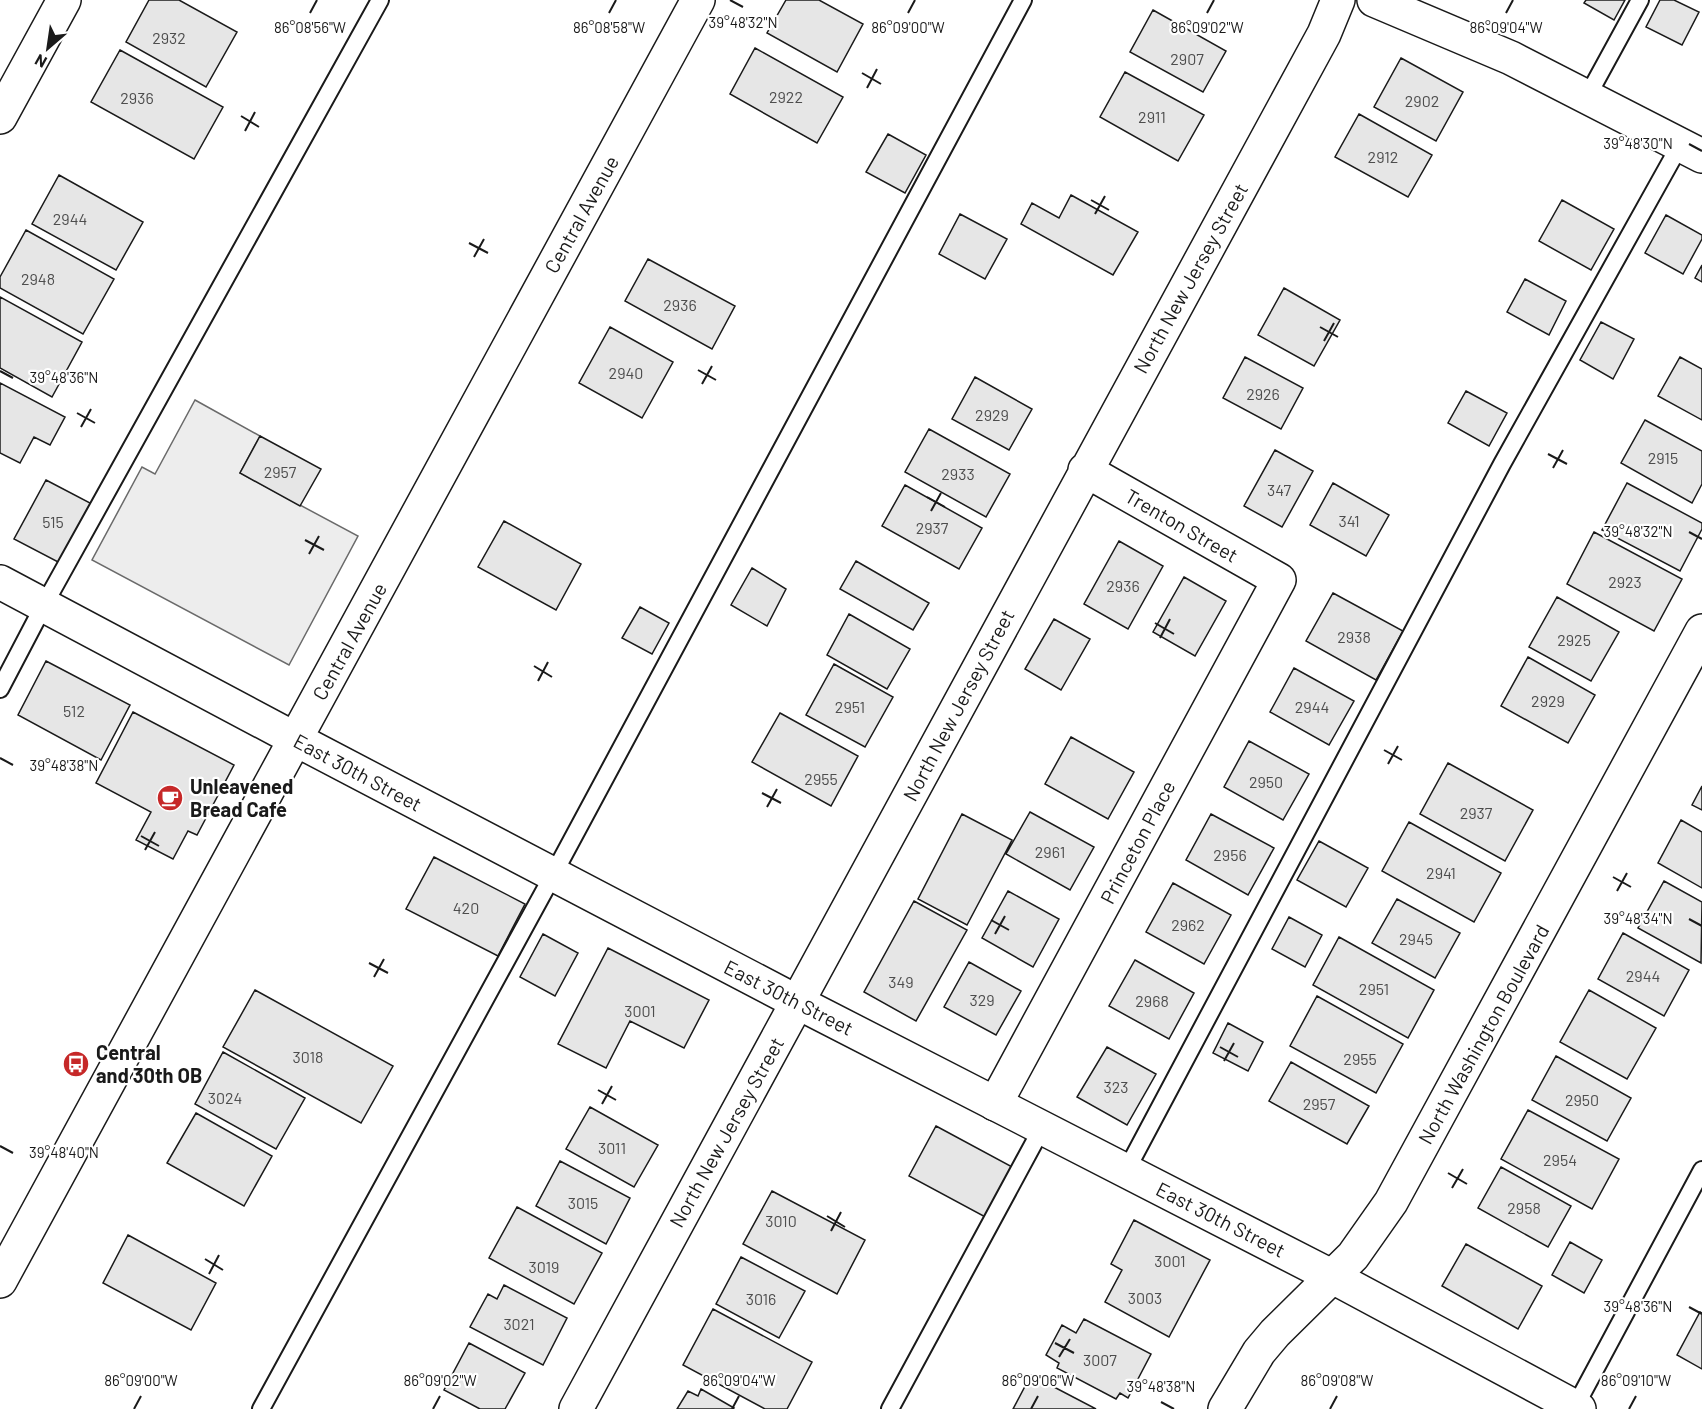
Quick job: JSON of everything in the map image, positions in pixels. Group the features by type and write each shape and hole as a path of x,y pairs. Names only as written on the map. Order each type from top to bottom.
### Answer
{"main road":[{"path":"0,117 64,0"},
{"name":"Central Avenue","path":"0,1281 698,0"},
{"name":"North New Jersey Street","path":"576,1409 1318,44 1335,11 1338,0"},
{"path":"1374,0 1511,58 1691,151"},
{"name":"Trenton Street","path":"1085,470 1279,580"},
{"name":"Princeton Place","path":"995,1104 1279,580"},
{"name":"East 30th Street","path":"0,582 797,1002 1333,1277 1565,1406"},
{"name":"North Washington Boulevard","path":"1225,1409 1259,1352 1285,1323 1353,1257 1391,1202 1702,631"}],"lane":[{"path":"0,689 44,605 380,0"},
{"path":"261,1409 553,874 1023,0"},
{"path":"1587,97 1640,0"},
{"path":"1126,1171 1502,464 1691,151"},
{"path":"890,1409 1042,1128"},
{"path":"1565,1406 1702,1170"}],"shaded area":[{"path":"195,400 260,436 240,473 358,536 289,665 92,560 142,467 155,474"}],"building":[{"path":"149,0 179,0 237,32 206,87 126,42"},
{"path":"786,0 819,0 863,24 837,72 767,33"},
{"path":"1586,0 1625,0 1614,20 1584,3"},
{"path":"1660,0 1674,0 1699,12 1682,45 1646,27"},
{"path":"1153,10 1226,51 1203,92 1130,52"},
{"path":"755,48 843,97 817,143 730,94"},
{"path":"120,50 223,107 194,159 91,102"},
{"path":"1401,58 1463,92 1436,141 1374,107"},
{"path":"1125,72 1204,115 1178,161 1100,117"},
{"path":"1359,114 1432,155 1408,197 1335,157"},
{"path":"888,134 926,155 905,193 866,172"},
{"path":"59,175 143,222 116,270 32,224"},
{"path":"1071,195 1138,232 1113,275 1021,224 1032,203 1059,218"},
{"path":"1562,200 1614,229 1591,270 1539,241"},
{"path":"960,214 1007,239 985,279 939,254"},
{"path":"1666,215 1702,235 1683,274 1645,253"},
{"path":"26,230 114,279 83,334 0,288 0,277"},
{"path":"648,259 735,306 712,349 625,301"},
{"path":"1702,265 1702,282 1695,278"},
{"path":"1525,279 1566,301 1549,335 1507,312"},
{"path":"1284,288 1340,320 1314,366 1258,335"},
{"path":"0,297 82,342 52,397 0,368"},
{"path":"1601,322 1634,339 1613,379 1580,360"},
{"path":"610,327 673,362 642,418 579,383"},
{"path":"1245,357 1303,388 1281,429 1223,398"},
{"path":"1680,357 1702,369 1702,420 1658,396"},
{"path":"975,377 1032,409 1009,450 952,419"},
{"path":"0,383 65,417 50,445 34,437 20,463 0,453"},
{"path":"1466,391 1507,413 1489,446 1448,423"},
{"path":"1645,420 1702,451 1702,484 1692,503 1621,463"},
{"path":"929,429 1010,474 986,517 905,472"},
{"path":"260,436 321,469 300,506 240,473"},
{"path":"1275,450 1313,471 1282,527 1244,506"},
{"path":"46,480 92,504 60,563 14,539"},
{"path":"1333,483 1389,515 1366,556 1310,525"},
{"path":"1627,483 1702,523 1702,529 1680,571 1602,530"},
{"path":"905,485 982,528 959,569 882,526"},
{"path":"504,521 581,564 556,610 478,567"},
{"path":"1594,532 1682,579 1654,631 1567,584"},
{"path":"1119,541 1163,566 1128,629 1084,604"},
{"path":"856,561 929,603 913,630 840,589"},
{"path":"752,568 786,589 767,626 731,605"},
{"path":"1184,577 1226,601 1195,656 1153,632"},
{"path":"1333,593 1403,631 1376,680 1306,641"},
{"path":"1557,597 1619,632 1591,681 1529,647"},
{"path":"640,607 669,623 652,654 622,638"},
{"path":"849,614 910,649 887,689 827,655"},
{"path":"1054,619 1090,639 1061,690 1025,669"},
{"path":"1528,657 1595,695 1568,743 1501,706"},
{"path":"46,661 130,705 101,760 18,715"},
{"path":"834,664 893,697 865,747 806,715"},
{"path":"1294,668 1354,701 1329,745 1270,712"},
{"name":"Unleavened Bread Cafe","path":"133,712 234,765 197,835 188,831 173,859 136,840 151,812 96,783"},
{"path":"780,713 858,756 831,806 752,762"},
{"path":"1071,737 1134,772 1108,819 1045,784"},
{"path":"1249,741 1309,774 1283,820 1224,787"},
{"path":"1448,763 1533,810 1505,861 1420,814"},
{"path":"1702,786 1702,810 1692,805"},
{"path":"1030,812 1094,847 1070,890 1006,854"},
{"path":"962,814 1012,840 967,925 918,899"},
{"path":"1211,814 1274,848 1248,895 1186,860"},
{"path":"1681,820 1702,832 1702,888 1658,863"},
{"path":"1409,822 1501,873 1474,922 1382,871"},
{"path":"1319,841 1368,868 1346,907 1297,880"},
{"path":"434,857 525,904 498,956 406,909"},
{"path":"1664,881 1702,902 1701,963 1638,928"},
{"path":"1173,883 1231,915 1204,964 1146,932"},
{"path":"1008,891 1059,919 1033,967 982,938"},
{"path":"1397,899 1460,933 1435,978 1372,943"},
{"path":"914,901 967,930 916,1021 864,992"},
{"path":"1289,917 1322,935 1305,967 1272,949"},
{"path":"1623,933 1689,970 1664,1016 1598,979"},
{"path":"543,934 578,953 555,996 520,977"},
{"path":"1339,937 1434,990 1408,1038 1313,985"},
{"path":"608,948 709,1000 684,1048 630,1021 606,1068 558,1044"},
{"path":"1135,960 1194,993 1169,1039 1109,1006"},
{"path":"969,962 1021,991 996,1035 944,1007"},
{"path":"255,990 393,1066 361,1123 223,1047"},
{"path":"1589,990 1656,1028 1627,1079 1560,1042"},
{"path":"1317,996 1403,1044 1376,1093 1290,1046"},
{"path":"1228,1023 1263,1042 1248,1071 1213,1053"},
{"path":"1107,1047 1156,1074 1127,1125 1077,1097"},
{"path":"223,1052 305,1098 276,1149 195,1104"},
{"path":"1556,1056 1631,1098 1607,1141 1532,1100"},
{"path":"1291,1062 1369,1106 1347,1144 1269,1101"},
{"path":"590,1107 658,1145 634,1187 566,1149"},
{"path":"1528,1110 1619,1159 1592,1209 1501,1159"},
{"path":"196,1113 272,1156 244,1206 167,1163"},
{"path":"936,1126 1016,1169 989,1219 909,1176"},
{"path":"560,1161 630,1198 606,1244 536,1206"},
{"path":"1501,1167 1571,1206 1548,1247 1478,1208"},
{"path":"772,1191 865,1240 837,1294 743,1244"},
{"path":"517,1207 602,1253 574,1304 489,1258"},
{"path":"1134,1220 1210,1260 1169,1337 1105,1302 1122,1270 1111,1264"},
{"path":"128,1235 216,1283 191,1330 103,1283"},
{"path":"1570,1242 1602,1260 1584,1293 1552,1275"},
{"path":"1466,1244 1542,1286 1518,1329 1442,1286"},
{"path":"741,1257 805,1291 779,1338 716,1304"},
{"path":"504,1285 567,1318 543,1365 470,1327 488,1294 497,1299"},
{"path":"713,1309 812,1362 787,1409 765,1409 683,1365"},
{"path":"1700,1312 1702,1313 1702,1369 1677,1355"},
{"path":"1084,1319 1151,1354 1128,1398 1120,1393 1116,1399 1057,1368 1059,1363 1046,1355 1062,1325 1076,1333"},
{"path":"469,1343 525,1373 505,1409 480,1409 444,1390"},
{"path":"1031,1375 1096,1409 1013,1409"},
{"path":"701,1389 734,1408 677,1409 688,1391 698,1396"}],"place":[{"name":"Unleavened Bread Cafe","path":"170,798"},
{"name":"Central and 30th OB","path":"76,1064"}]}
